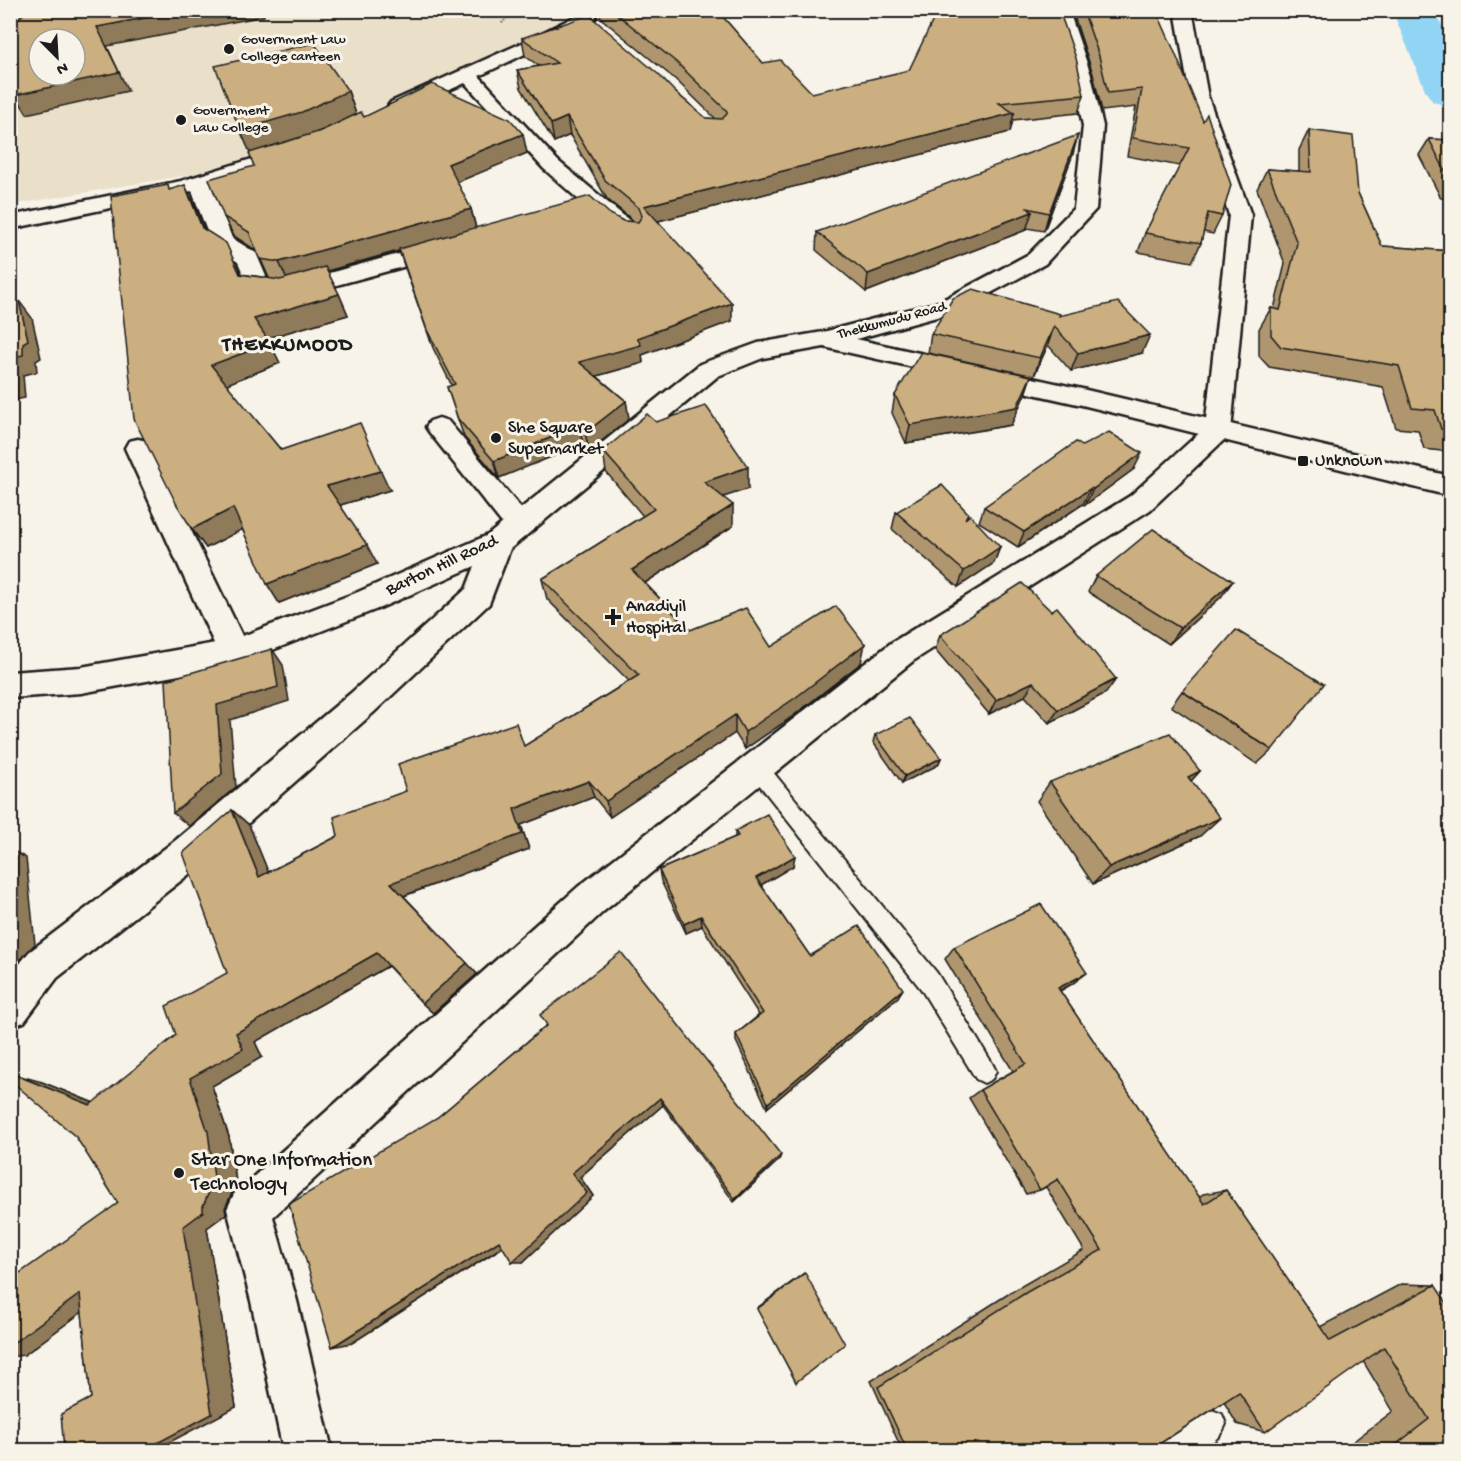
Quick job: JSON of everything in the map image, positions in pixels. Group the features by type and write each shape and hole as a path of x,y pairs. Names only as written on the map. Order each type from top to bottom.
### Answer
{"street":[{"name":"Thekkumudu Road","path":"823,340 947,307 1037,259 1084,209 1093,126 1082,75 1062,17 1062,10"},
{"path":"307,1450 274,1301 249,1209 591,899 902,652 1140,503 1218,431 1240,215 1199,97 1183,10"},
{"path":"383,113 467,74 585,14 605,32"},
{"path":"467,74 551,165 631,233"},
{"path":"10,223 199,182 321,144"},
{"path":"199,182 222,242 248,258 259,287 289,291 472,240"},
{"path":"574,211 597,204"},
{"path":"823,340 886,352 1450,486"},
{"name":"Barton Hill Road","path":"10,685 81,680 234,652 369,600 508,534 709,370 758,351 823,340"},
{"path":"10,1008 42,965 189,852 362,703 478,596 508,534 439,427"},
{"path":"138,448 234,652"}],"lane":[{"path":"757,767 929,981 984,1071"},
{"path":"1172,1450 1212,1424"}],"shaded area":[{"name":"Government Law College","path":"81,11 574,11 570,17 320,136 194,174 11,205 11,105 27,82 27,87 87,87 87,27 78,27"}],"building":[{"path":"28,10 186,10 97,27 119,72 87,79 87,27 27,27 27,87 51,87 15,95 10,81 10,26"},
{"path":"612,10 717,10 763,63 780,60 812,93 909,70 938,10 1059,10 1076,58 1084,95 999,103 1014,113 644,206 732,303 637,338 641,345 579,362 626,401 585,433 579,426 494,461 458,419 447,387 455,384 427,330 399,249 590,196 610,214 623,221 638,222 642,216 639,208 605,180 567,117 551,124 517,70 557,63 522,38 589,15 706,118 722,119 727,111 676,62"},
{"path":"1083,10 1156,10 1203,121 1207,114 1231,185 1222,216 1208,213 1201,243 1145,233 1189,148 1133,138 1142,89 1108,93 1099,56"},
{"path":"314,43 348,91 302,112 240,130 215,66"},
{"path":"432,84 510,119 523,134 448,164 471,209 279,262 260,259 249,232 224,217 209,179 254,166 249,153 321,131 361,112 364,117"},
{"path":"1309,130 1353,136 1358,193 1382,246 1450,251 1450,430 1441,429 1435,410 1412,408 1399,366 1281,347 1271,335 1271,308 1280,310 1297,243 1267,169 1311,172"},
{"path":"1078,135 1049,213 1028,208 1032,212 868,274 817,232"},
{"path":"1429,139 1450,140 1450,180"},
{"path":"168,185 169,190 185,185 202,228 226,243 240,274 280,280 325,267 339,294 254,319 270,343 211,365 281,450 360,423 381,471 327,486 367,545 267,584 233,508 192,529 177,505 134,419 111,196"},
{"path":"973,289 1060,314 1059,316 1118,302 1150,335 1078,353 1054,326 1040,358 931,334 953,298"},
{"path":"19,301 28,340 23,343 23,355 10,358 10,304"},
{"path":"921,352 1031,376 1017,407 910,425 895,395"},
{"path":"706,406 748,467 704,482 733,505 632,570 690,630 746,608 771,647 836,606 865,644 795,698 745,732 735,715 606,801 589,781 514,809 522,834 391,883 467,963 422,1003 377,953 236,1033 243,1049 190,1078 208,1132 215,1185 210,1190 203,1206 203,1212 183,1227 212,1414 144,1450 64,1450 61,1414 91,1398 80,1294 10,1345 10,1280 118,1203 76,1137 10,1078 13,1074 90,1105 176,1035 166,1006 227,973 183,853 232,810 259,877 338,836 334,817 406,791 398,764 516,723 524,746 639,675 542,579 654,509 603,451 647,414 656,422"},
{"path":"1109,432 1142,453 1093,489 1091,488 1024,532 984,507 1076,442 1082,446"},
{"path":"942,485 968,513 965,519 970,515 1000,547 964,571 896,512"},
{"path":"1153,529 1233,581 1180,628 1096,576"},
{"path":"1022,583 1051,611 1057,607 1116,679 1058,710 1033,682 996,700 940,635"},
{"path":"1236,630 1324,684 1272,750 1182,691"},
{"path":"272,649 278,687 217,705 222,774 173,813 166,680"},
{"path":"910,718 941,758 905,776 875,735"},
{"path":"1170,733 1200,771 1188,777 1220,818 1109,867 1050,782"},
{"path":"767,814 795,856 756,878 810,956 859,926 903,989 768,1103 736,1034 763,1013 701,916 684,924 659,870 738,836 735,831"},
{"path":"10,904 14,935 10,938"},
{"path":"1041,904 1087,973 1058,988 1204,1204 1226,1190 1330,1341 1435,1285 1450,1308 1450,1450 1389,1450 1429,1419 1384,1347 1265,1432 1239,1392 1150,1450 907,1450 878,1387 1027,1292 1102,1250 1058,1179 1040,1190 980,1090 1026,1064 954,947"},
{"path":"621,952 781,1155 735,1199 660,1098 572,1173 587,1193 512,1262 499,1241 332,1347 289,1204 438,1117 547,1025 540,1015"},
{"path":"805,1273 845,1344 796,1382 757,1309"}],"waterway":[{"path":"1413,10 1450,92"}],"place":[{"name":"Government Law College canteen","path":"229,49"},
{"name":"Government Law College","path":"181,120"},
{"name":"She Square Supermarket","path":"496,438"},
{"name":"Unknown","path":"1303,461"},
{"name":"Anadiyil Hospital","path":"613,617"},
{"name":"Star One Information Technology","path":"179,1173"}],"district":[{"name":"THEKKUMOOD","path":"288,346"}]}
